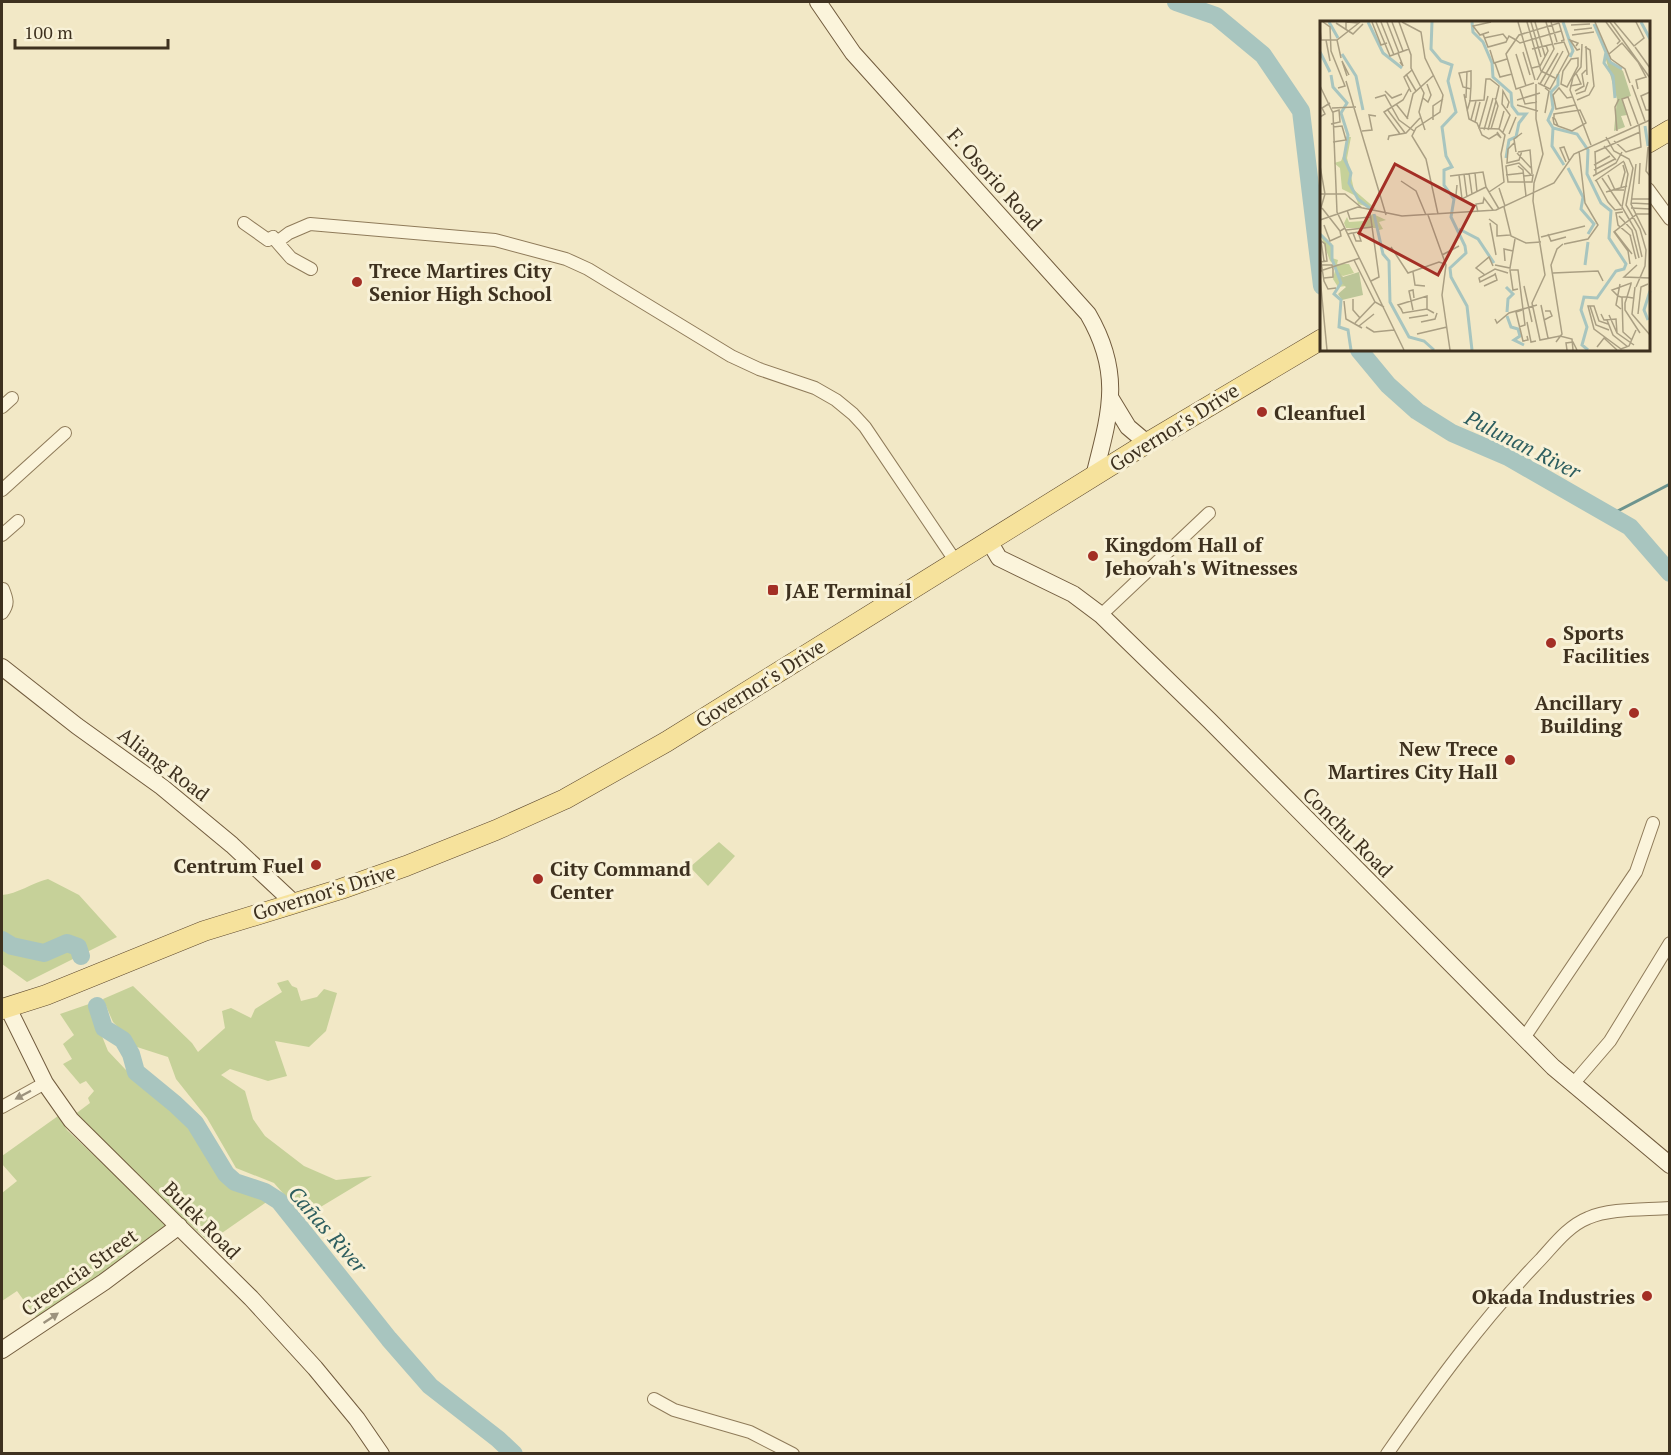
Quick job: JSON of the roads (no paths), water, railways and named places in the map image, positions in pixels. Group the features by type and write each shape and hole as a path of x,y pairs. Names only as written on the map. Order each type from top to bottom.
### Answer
{"main road":[{"name":"F. Osorio Road","path":"818,2 853,53 1088,314 1106,350 1111,399 1095,476"},
{"path":"1650,142 1670,130"},
{"name":"Governor's Drive","path":"4,1008 46,995 228,922 377,877 469,842 590,786 666,742 1147,443 1320,340"},
{"name":"F. Osorio Road","path":"1111,399 1128,427 1147,443"},
{"name":"Conchu Road","path":"989,541 999,558 1073,594 1101,615 1524,1038 1573,1084 1670,1166"},
{"name":"Aliang Road","path":"2,667 77,726 162,787 232,845 294,903"},
{"name":"Bulek Road","path":"4,1008 45,1083 70,1120 179,1226 295,1345 357,1419 381,1454"},
{"name":"Creencia Street","path":"2,1350 104,1282 179,1226"}],"street":[{"path":"1650,192 1670,219"},
{"path":"244,223 268,240 273,237 291,258 311,269"},
{"path":"277,242 289,233 310,224 495,240 578,264 731,356 759,369 815,388 836,400 865,427 956,562"},
{"path":"2,407 12,398"},
{"path":"2,490 65,433"},
{"path":"1101,615 1209,513"},
{"path":"2,535 18,521"},
{"path":"2,613 8,600 3,589"},
{"path":"1524,1038 1636,872 1653,823"},
{"path":"1573,1084 1610,1041 1670,943"},
{"path":"2,1107 45,1083"},
{"path":"1388,1454 1426,1398 1511,1290 1569,1230 1589,1217 1616,1212 1670,1208"},
{"path":"654,1399 674,1410 750,1432 793,1454"}],"waterway":[{"name":"Pulunan River","path":"1176,2 1216,16 1263,55 1301,111 1320,269"},
{"name":"Pulunan River","path":"1360,351 1388,385 1417,411 1452,433 1508,457 1630,527 1670,573"},
{"path":"1610,515 1670,484"},
{"name":"Cañas River","path":"2,940 12,946 44,953 67,943 78,947 81,956"},
{"name":"Cañas River","path":"97,1006 104,1028 123,1040 131,1054 136,1072 195,1123 226,1174 235,1182 265,1192 279,1201 389,1339 430,1386 514,1454"}],"place":[{"name":"Trece Martires City Senior High School","path":"357,282"},
{"name":"Cleanfuel","path":"1262,412"},
{"name":"Kingdom Hall of Jehovah's Witnesses","path":"1093,556"},
{"name":"JAE Terminal","path":"773,590"},
{"name":"Sports Facilities","path":"1551,643"},
{"name":"Ancillary Building","path":"1634,713"},
{"name":"New Trece Martires City Hall","path":"1510,760"},
{"name":"Centrum Fuel","path":"316,865"},
{"name":"City Command Center","path":"538,879"},
{"name":"Okada Industries","path":"1647,1296"}]}
